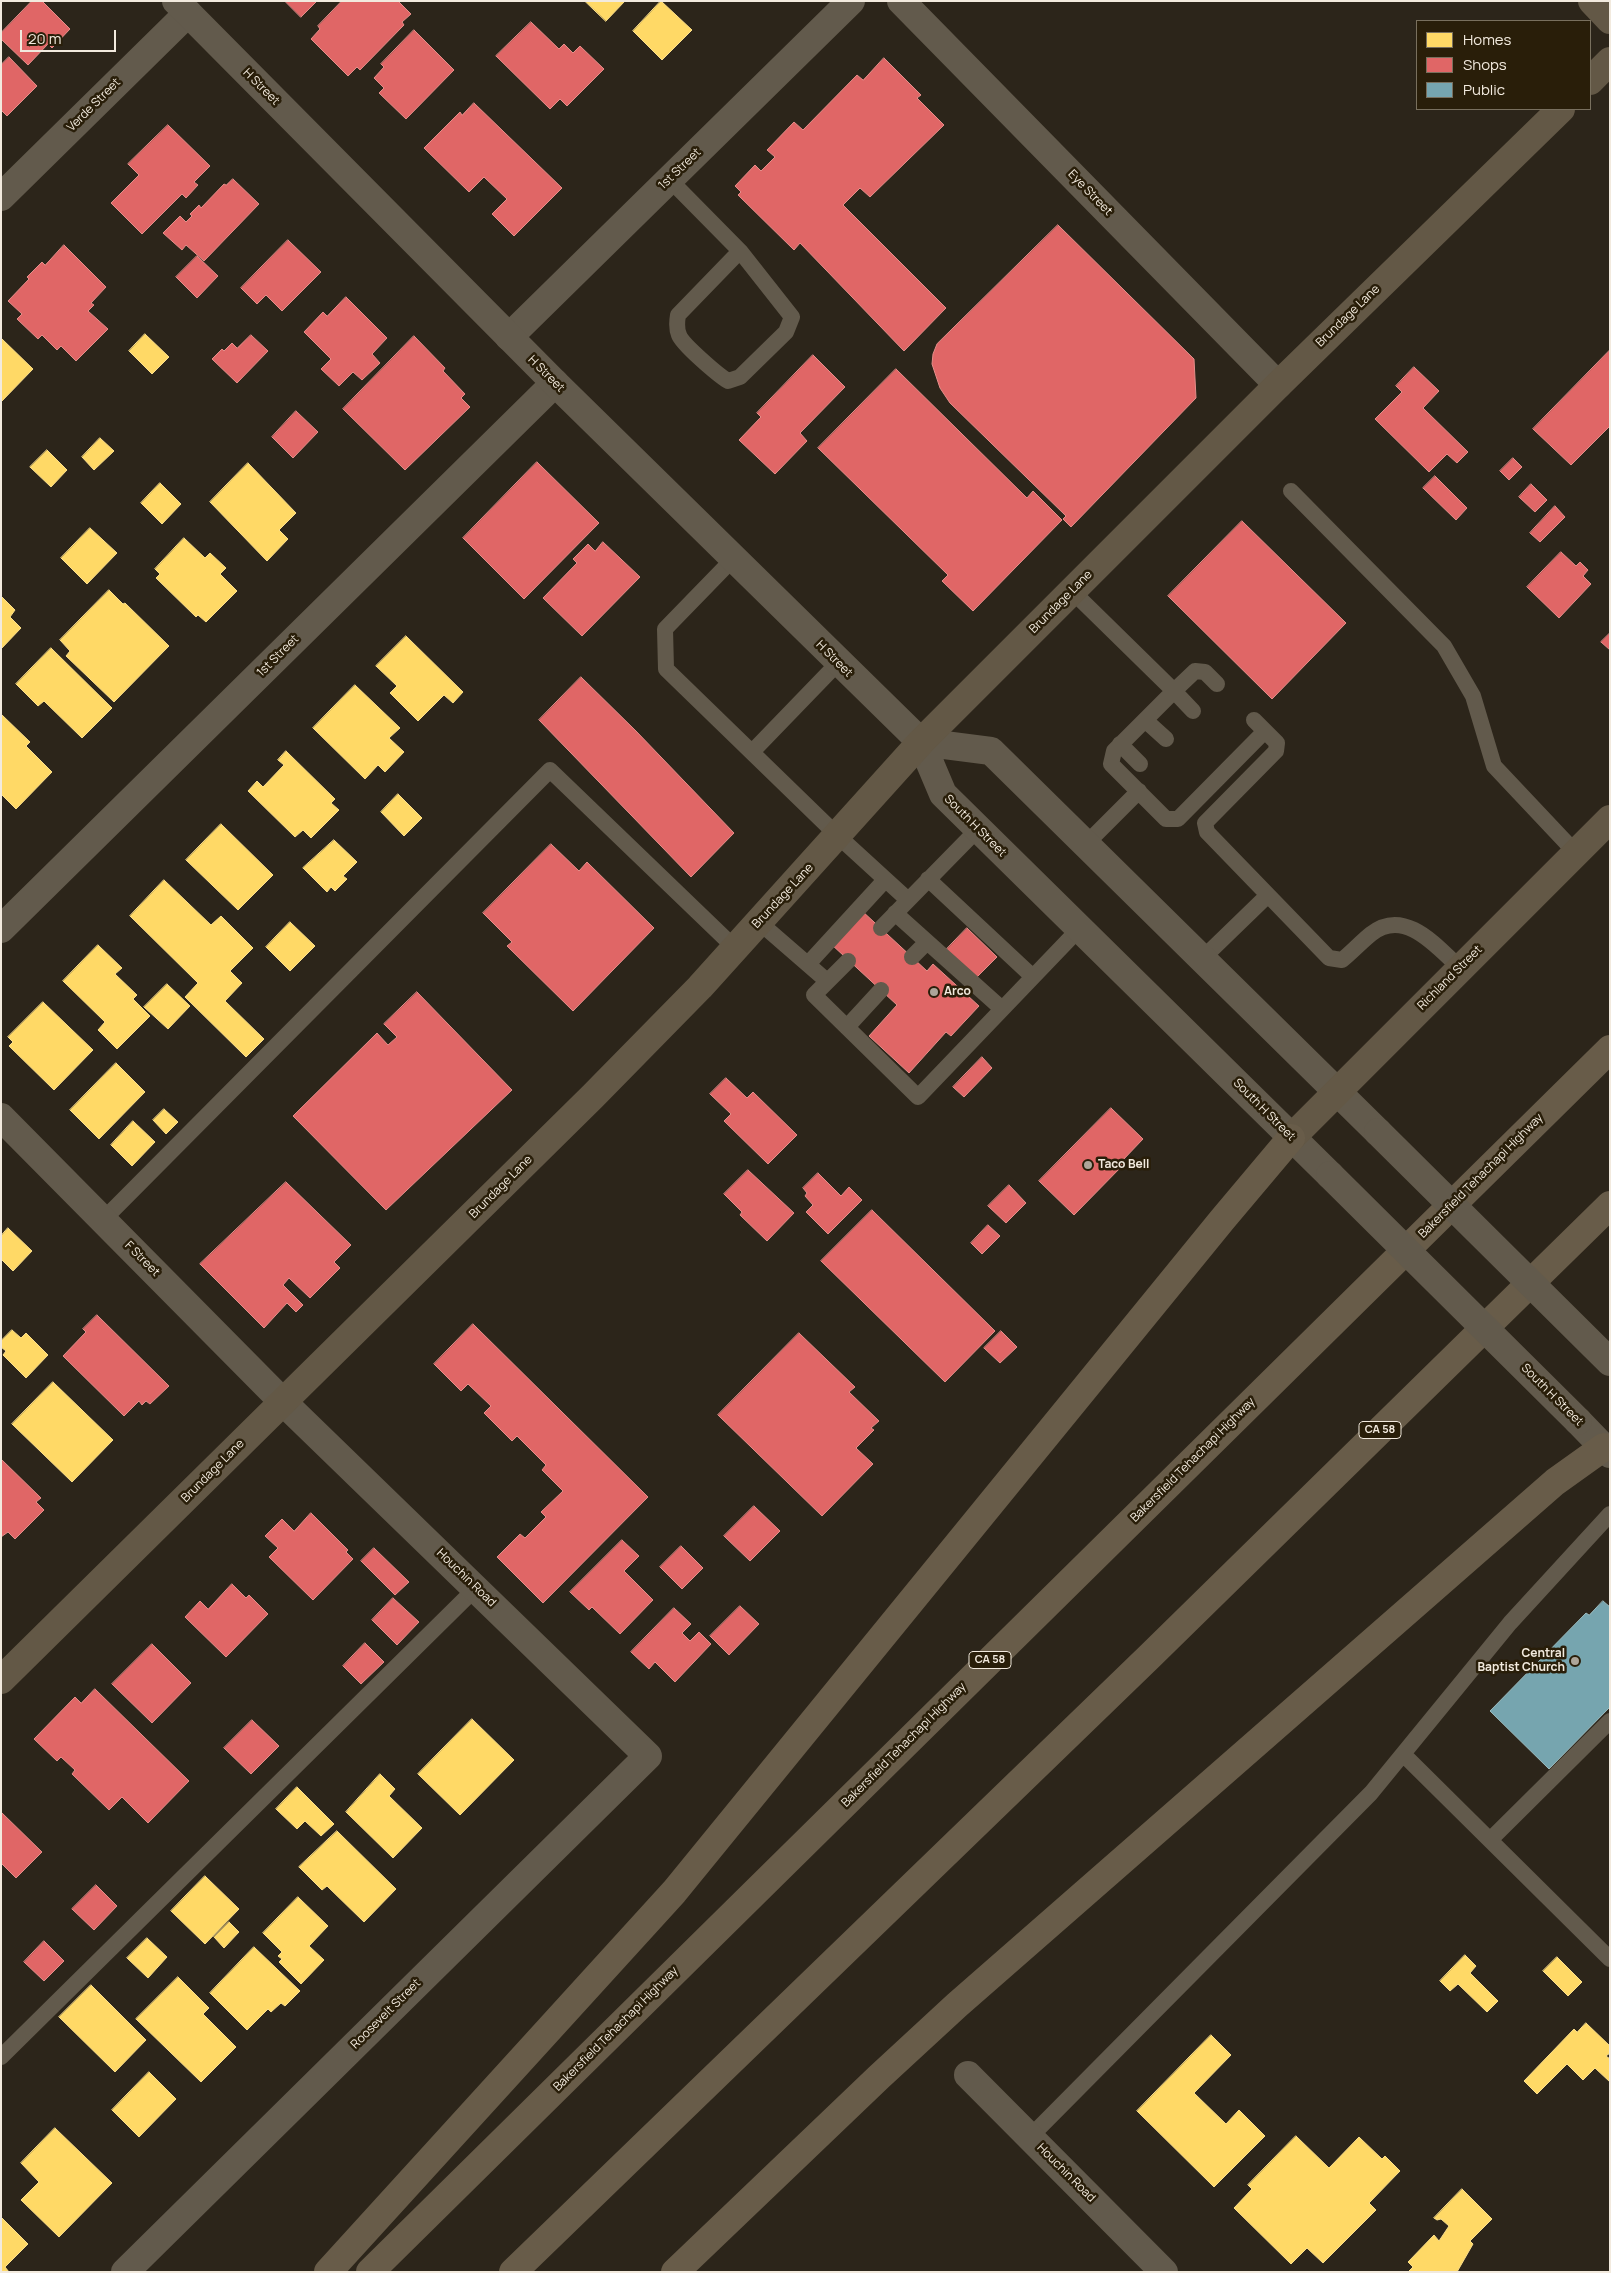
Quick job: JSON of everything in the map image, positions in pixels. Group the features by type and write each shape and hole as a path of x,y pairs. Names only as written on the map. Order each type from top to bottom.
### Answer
{"highway":[{"name":"Bakersfield Tehachapi Highway","path":"370,2272 1610,1049"},
{"path":"328,2272 674,1892 1291,1138"},
{"name":"CA 58","path":"513,2272 1150,1656 1610,1205"},
{"path":"675,2272 964,1999 1555,1482 1608,1448"}],"main road":[{"path":"1592,1 1610,20"},
{"path":"1591,80 1610,61"},
{"name":"Brundage Lane","path":"1,1680 593,1096 735,948 921,742 1278,385 1560,110"},
{"name":"Richland Street","path":"1291,1138 1610,819"}],"street":[{"name":"1st Street","path":"509,337 851,1"},
{"name":"Eye Street","path":"901,1 1278,385"},
{"name":"Verde Street","path":"1,197 182,7"},
{"name":"H Street","path":"182,7 555,383 838,663 921,742"},
{"name":"1st Street","path":"1,929 555,383"},
{"name":"South H Street","path":"921,742 943,794 1578,1421 1608,1448"},
{"path":"921,742 991,750 1610,1362"},
{"name":"F Street","path":"1,1117 283,1402"},
{"name":"Houchin Road","path":"283,1402 648,1756"},
{"name":"Roosevelt Street","path":"125,2272 648,1756"},
{"name":"Houchin Road","path":"968,2075 1164,2272"}],"lane":[{"path":"669,180 740,251 792,317 786,332 740,377 728,381 720,376 679,336 677,325 678,315 740,251"},
{"path":"1291,491 1444,646 1473,696 1494,766 1576,852"},
{"path":"734,558 665,628 666,669 838,836 908,900"},
{"path":"1072,591 1193,711"},
{"path":"752,752 838,663"},
{"path":"1217,684 1205,672 1195,671 1114,750 1111,764 1166,818 1178,819 1181,804 1260,726 1277,743 1276,751 1205,823 1207,832 1329,958 1342,960 1372,933 1391,925 1411,928 1422,934 1460,968"},
{"path":"1145,720 1166,740"},
{"path":"1120,744 1140,764"},
{"path":"103,1220 550,770 735,948"},
{"path":"1086,844 1139,791"},
{"path":"880,928 978,829"},
{"path":"928,879 1033,977"},
{"path":"808,964 886,880"},
{"path":"1203,958 1268,895"},
{"path":"895,913 1001,1008"},
{"path":"759,922 827,981"},
{"path":"848,961 814,995 918,1097 1079,928"},
{"path":"912,957 927,942"},
{"path":"847,1027 881,990"},
{"path":"1030,2137 1371,1794 1510,1623 1610,1514"},
{"path":"1,2057 476,1588"},
{"path":"1490,1840 1610,1721"},
{"path":"1403,1754 1610,1959"}],"building: Homes":[{"path":"585,1 625,1 606,21"},
{"path":"661,1 692,30 662,60 633,31"},
{"path":"145,334 169,357 152,374 129,351"},
{"path":"1,338 33,369 1,402"},
{"path":"100,438 114,451 94,470 82,457"},
{"path":"47,450 67,470 51,487 30,467"},
{"path":"248,463 296,513 279,530 288,539 267,561 210,502"},
{"path":"160,483 181,504 162,524 141,503"},
{"path":"90,528 117,553 87,584 61,558"},
{"path":"184,538 205,558 210,553 226,568 220,574 237,591 206,622 198,615 196,617 156,578 160,574 155,569"},
{"path":"109,590 169,646 114,702 66,656 70,651 60,640"},
{"path":"1,596 15,610 10,617 21,628 1,649"},
{"path":"406,636 463,692 453,703 444,695 418,721 390,693 397,686 376,666"},
{"path":"51,648 112,708 82,738 44,701 38,706 16,684"},
{"path":"355,685 400,728 389,738 404,752 385,772 378,765 365,779 313,728"},
{"path":"1,714 30,742 26,746 52,772 16,809 1,794"},
{"path":"286,751 335,799 331,803 339,810 311,838 303,830 295,837 248,791 257,781 263,787 284,765 278,760"},
{"path":"398,794 422,818 404,836 381,812"},
{"path":"221,824 273,875 238,910 186,860"},
{"path":"334,840 357,862 343,876 347,879 335,891 331,887 327,892 303,868"},
{"path":"164,880 211,925 221,916 253,948 230,971 242,983 225,1001 264,1039 246,1057 185,997 198,983 130,916"},
{"path":"290,922 315,946 290,971 266,947"},
{"path":"98,945 122,968 115,974 137,995 133,999 150,1016 117,1049 98,1030 105,1022 63,981"},
{"path":"167,984 190,1006 168,1029 144,1007"},
{"path":"43,1002 93,1050 54,1090 9,1046 13,1042 8,1037"},
{"path":"116,1063 145,1092 99,1139 70,1110"},
{"path":"164,1109 178,1122 166,1134 153,1120"},
{"path":"133,1121 155,1142 132,1166 111,1145"},
{"path":"8,1228 32,1251 13,1271 1,1259 1,1236"},
{"path":"12,1330 21,1338 26,1333 48,1355 26,1378 3,1355 6,1351 1,1347 1,1341"},
{"path":"53,1382 113,1440 72,1482 12,1424"},
{"path":"472,1719 514,1760 460,1815 418,1774"},
{"path":"380,1774 395,1789 389,1796 422,1828 393,1858 346,1812"},
{"path":"297,1787 334,1824 321,1836 305,1821 297,1829 276,1809"},
{"path":"337,1831 396,1889 364,1922 327,1886 322,1890 299,1867"},
{"path":"205,1876 239,1909 205,1944 171,1911"},
{"path":"298,1897 328,1926 309,1946 324,1960 301,1984 279,1962 282,1959 278,1956 282,1952 263,1933"},
{"path":"229,1922 239,1932 224,1948 214,1937"},
{"path":"147,1938 167,1957 148,1978 127,1958"},
{"path":"254,1947 300,1991 285,2006 281,2003 271,2012 268,2009 247,2030 210,1993"},
{"path":"1465,1955 1476,1966 1470,1973 1498,2001 1487,2012 1458,1984 1450,1991 1440,1981"},
{"path":"1557,1957 1582,1982 1568,1996 1543,1971"},
{"path":"178,1977 209,2008 203,2014 236,2047 201,2082 136,2019"},
{"path":"91,1985 146,2040 115,2072 59,2017"},
{"path":"1586,2023 1610,2046 1610,2053 1606,2056 1610,2059 1610,2082 1595,2068 1583,2080 1567,2064 1537,2094 1524,2081 1574,2029 1577,2032"},
{"path":"1211,2035 1231,2055 1194,2093 1226,2124 1239,2110 1265,2136 1214,2187 1137,2111"},
{"path":"149,2072 176,2099 139,2137 112,2110"},
{"path":"55,2128 112,2183 59,2237 21,2200 39,2182 21,2163"},
{"path":"1296,2136 1329,2168 1359,2137 1382,2159 1385,2156 1400,2171 1369,2203 1376,2210 1323,2263 1307,2248 1291,2264 1234,2208 1252,2189 1248,2185"},
{"path":"1462,2189 1492,2219 1470,2241 1473,2244 1457,2272 1408,2272 1413,2267 1408,2262 1434,2235 1439,2241 1449,2226 1441,2219 1437,2220 1434,2218"},
{"path":"1,2217 28,2244 5,2267 9,2272 1,2272"}],"building: Shops":[{"path":"32,1 42,1 70,29 52,48 48,44 28,65 1,39 1,33"},
{"path":"285,1 317,1 301,17"},
{"path":"342,1 398,1 411,14 402,22 404,25 360,70 357,67 348,76 311,39 320,29 318,26"},
{"path":"531,22 559,49 564,44 573,53 580,46 604,69 567,106 560,99 550,109 496,56"},
{"path":"414,30 454,70 406,119 379,93 384,88 374,78 384,67 381,64"},
{"path":"9,57 37,86 7,116 1,110 1,65"},
{"path":"884,58 921,95 917,98 944,125 870,197 860,188 843,205 946,308 904,351 800,243 794,250 738,195 741,192 735,186 755,165 761,171 775,157 767,150 794,122 803,130 857,75 863,80"},
{"path":"474,103 562,188 514,236 492,214 507,199 484,177 469,192 424,148 460,112 462,115"},
{"path":"168,125 210,166 194,182 198,185 186,198 182,194 142,234 111,203 139,175 128,164"},
{"path":"233,179 259,204 204,261 186,245 182,250 163,233 180,216 186,222 192,216 190,214 199,205 201,208 224,184 226,185"},
{"path":"1058,225 1194,359 1196,398 1071,527 1063,519 1066,516 950,403 940,388 932,364 937,344"},
{"path":"288,240 321,272 282,311 266,295 257,304 241,288"},
{"path":"64,245 106,287 91,303 94,305 88,311 108,329 76,361 61,346 57,350 42,335 38,339 17,319 22,314 8,301 42,262 45,265"},
{"path":"197,256 218,276 197,298 176,277"},
{"path":"346,297 387,338 372,354 380,363 362,380 353,372 339,386 321,369 331,359 304,332 323,312 327,316"},
{"path":"251,335 268,351 237,383 212,359 222,349 224,351 232,343 237,348"},
{"path":"414,336 445,368 443,371 465,394 461,398 470,407 405,470 343,409"},
{"path":"1610,350 1610,426 1571,465 1533,429"},
{"path":"813,355 845,387 800,433 807,441 775,474 739,440 761,417 757,413"},
{"path":"1414,367 1439,391 1423,408 1468,452 1457,463 1447,454 1429,472 1375,419 1402,392 1396,386"},
{"path":"896,369 1027,498 1033,491 1062,520 973,611 942,581 948,575 818,448"},
{"path":"296,411 318,432 293,458 272,437"},
{"path":"1513,458 1522,467 1509,480 1500,471"},
{"path":"537,462 599,523 524,599 463,538"},
{"path":"1435,476 1467,508 1456,520 1423,488"},
{"path":"1531,484 1547,500 1535,512 1519,497"},
{"path":"1555,506 1565,517 1540,542 1530,533"},
{"path":"1242,521 1346,623 1272,699 1168,596"},
{"path":"603,542 640,577 582,636 543,598 577,563 573,559 588,544 595,551"},
{"path":"1561,552 1576,566 1580,562 1588,570 1583,576 1591,584 1559,618 1527,587"},
{"path":"1610,633 1610,650 1601,642"},
{"path":"581,677 734,833 691,877 539,720"},
{"path":"551,844 579,871 587,862 654,928 573,1011 507,946 512,942 483,913"},
{"path":"861,910 927,971 933,964 979,1006 951,1036 946,1032 909,1073 869,1036 897,1005 831,944"},
{"path":"967,928 997,957 974,980 944,952"},
{"path":"417,992 512,1090 386,1210 293,1116 377,1033 388,1045 397,1037 384,1024"},
{"path":"982,1057 992,1068 964,1097 953,1087"},
{"path":"726,1078 747,1098 753,1092 797,1135 768,1164 724,1121 731,1114 710,1094"},
{"path":"1111,1108 1143,1139 1122,1161 1125,1163 1074,1215 1039,1181"},
{"path":"748,1170 794,1213 767,1241 740,1215 742,1212 724,1194"},
{"path":"818,1173 841,1196 849,1187 862,1200 828,1234 806,1212 813,1205 805,1196 807,1193 803,1188"},
{"path":"286,1182 351,1245 334,1262 340,1268 310,1298 289,1278 283,1285 303,1305 296,1312 287,1303 264,1328 200,1264"},
{"path":"1009,1185 1026,1203 1006,1223 988,1206"},
{"path":"872,1210 995,1331 945,1382 821,1261"},
{"path":"988,1225 1000,1236 982,1254 971,1243"},
{"path":"97,1315 169,1386 150,1404 146,1401 142,1405 139,1401 124,1416 63,1356 86,1332 83,1329"},
{"path":"473,1324 648,1497 543,1603 497,1557 520,1534 525,1538 546,1517 541,1512 563,1491 542,1470 546,1465 517,1436 512,1441 484,1413 491,1406 468,1384 461,1391 434,1364"},
{"path":"1001,1331 1017,1347 1000,1363 984,1348"},
{"path":"799,1333 855,1387 849,1392 879,1421 871,1428 874,1430 856,1448 873,1464 822,1516 718,1415"},
{"path":"1,1459 41,1498 36,1502 44,1510 15,1539 8,1532 1,1537"},
{"path":"754,1506 780,1531 750,1561 724,1536"},
{"path":"311,1513 348,1550 346,1552 353,1559 313,1600 269,1557 278,1548 265,1536 282,1519 294,1531"},
{"path":"622,1540 639,1556 624,1571 653,1600 620,1634 592,1607 589,1610 570,1592"},
{"path":"681,1546 703,1568 682,1589 660,1567"},
{"path":"374,1548 409,1582 395,1595 361,1561"},
{"path":"232,1584 246,1598 249,1595 268,1614 226,1657 185,1617 200,1601 208,1609"},
{"path":"393,1598 419,1622 397,1645 372,1620"},
{"path":"740,1606 759,1624 729,1655 710,1636"},
{"path":"674,1608 691,1624 682,1633 690,1641 699,1632 711,1644 675,1682 655,1662 649,1669 631,1652"},
{"path":"365,1643 384,1662 361,1684 343,1666"},
{"path":"152,1644 191,1683 152,1723 112,1684"},
{"path":"95,1689 189,1781 148,1823 122,1797 109,1810 72,1774 75,1770 61,1757 57,1761 34,1739 75,1697 81,1703"},
{"path":"252,1720 279,1746 251,1774 224,1748"},
{"path":"1,1812 42,1852 16,1878 1,1863"},
{"path":"96,1885 117,1906 94,1930 72,1909"},
{"path":"44,1941 64,1961 44,1981 24,1962"}],"building: Public":[{"name":"Central Baptist Church","path":"1603,1601 1610,1607 1610,1707 1549,1769 1490,1711 1586,1613 1589,1615"}],"place":[{"name":"Arco","path":"934,992"},
{"name":"Taco Bell","path":"1088,1165"},
{"name":"Central Baptist Church","path":"1575,1661"}]}
